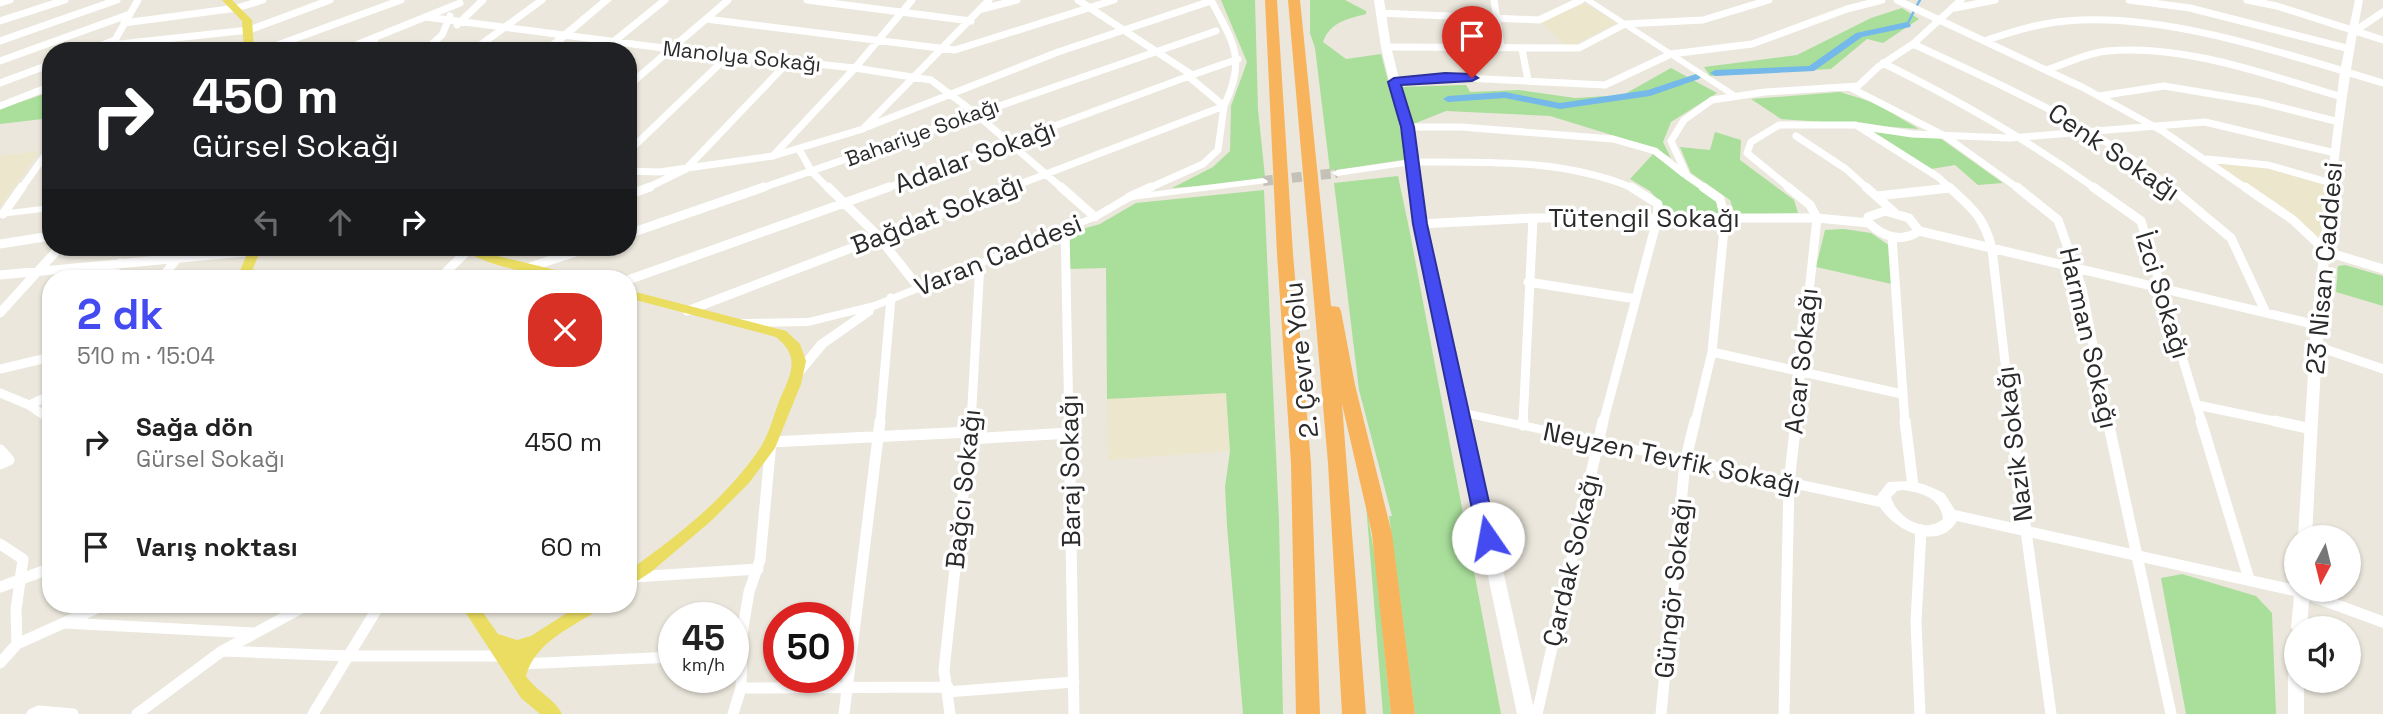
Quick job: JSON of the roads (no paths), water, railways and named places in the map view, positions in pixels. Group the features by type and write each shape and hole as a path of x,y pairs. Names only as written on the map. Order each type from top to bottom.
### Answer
{"highway":[{"name":"2. Çevre Yolu","path":"1271,0 1301,463 1308,714"},
{"name":"2. Çevre Yolu","path":"1293,0 1347,576 1354,714"},
{"path":"1311,194 1346,384 1382,534 1403,714"}],"main road":[{"path":"227,0 244,15 249,30 249,42"},
{"path":"556,42 607,0"},
{"path":"1379,0 1386,47 1407,127 1420,224 1526,714"},
{"path":"552,42 566,33"},
{"path":"481,256 541,270"},
{"name":"Varan Caddesi","path":"637,297 687,312 781,334 795,343 800,352 798,373"},
{"path":"637,573 740,483 771,442 798,373"},
{"path":"474,613 497,648 518,670 527,693 553,714"},
{"path":"518,670 538,642 581,613"},
{"path":"497,648 538,642"}],"street":[{"path":"0,3 10,0"},
{"path":"0,21 65,0"},
{"path":"0,41 117,0"},
{"path":"111,42 115,40 138,0"},
{"path":"124,23 237,8 263,0"},
{"path":"149,42 249,30 330,0"},
{"path":"286,42 401,0"},
{"path":"434,42 484,0"},
{"path":"484,42 542,0"},
{"path":"614,42 665,0"},
{"path":"637,78 728,0"},
{"path":"807,0 902,10 971,21"},
{"path":"773,156 855,68 912,0"},
{"path":"863,129 989,0"},
{"path":"982,9 1017,0"},
{"path":"1079,0 1156,50 1190,75 1224,106"},
{"path":"706,19 955,50 1114,0"},
{"path":"637,171 686,169 800,150 1211,0 1229,32 1240,65 1235,85 1224,106 1218,149 1203,164 1129,197"},
{"path":"1494,0 1501,47"},
{"path":"1380,13 1539,20 1581,0"},
{"path":"1587,0 1734,95"},
{"path":"1386,47 1579,48 1625,24 1703,20 1769,0"},
{"path":"1394,82 1445,77 1605,85 1671,54 1752,44 1847,9 1882,0"},
{"path":"1897,0 2046,70 2151,125 2207,159 2293,220 2327,252 2383,269"},
{"path":"1687,176 1671,141 1684,120 1712,100 1734,95 1858,86 1884,63 1913,44 1961,0"},
{"path":"1952,9 1995,0"},
{"path":"2129,0 2190,8 2350,49"},
{"path":"2247,0 2277,3 2383,40"},
{"name":"23 Nisan Caddesi","path":"2306,525 2317,325 2345,71 2359,0"},
{"path":"442,35 446,21 462,1"},
{"path":"364,42 462,1"},
{"path":"2355,31 2383,12"},
{"path":"53,42 130,14"},
{"name":"Manolya Sokağı","path":"426,17 566,33 614,42"},
{"path":"1984,41 2026,28 2092,21 2189,32 2383,83"},
{"name":"Bahariye Sokağı","path":"637,231 1216,31"},
{"path":"374,38 375,42"},
{"name":"Cenk Sokağı","path":"1913,44 2031,98 2150,171 2231,238 2266,313"},
{"name":"Manolya Sokağı","path":"637,45 790,60 931,80 975,113 1095,217"},
{"path":"0,61 42,46"},
{"path":"1522,49 1528,80"},
{"path":"2046,70 2109,51 2164,54 2212,61 2342,97"},
{"path":"637,143 730,54"},
{"name":"Adalar Sokağı","path":"637,277 1011,144 1238,59"},
{"path":"637,192 686,169 790,60"},
{"name":"İzci Sokağı","path":"1884,63 1968,105 2022,137 2141,220 2249,579"},
{"path":"0,83 42,67"},
{"name":"Harman Sokağı","path":"1851,88 1945,136 1990,166 2058,220 2077,269 2171,714"},
{"path":"2098,96 2174,88 2260,102 2339,122"},
{"path":"0,107 42,90"},
{"name":"Bağdat Sokağı","path":"687,312 878,236 1224,106"},
{"path":"1817,218 1810,205 1747,153 1751,142 1779,125 1856,125 1945,136 2022,137 2205,122 2335,153"},
{"name":"Nazik Sokağı","path":"1856,125 1950,188 1979,214 1986,226 1992,249 2024,532 2051,714"},
{"path":"1407,127 1535,131 1613,139 1655,151 1720,198 1725,219"},
{"path":"1796,135 1846,169 1894,212 1915,222 1919,231"},
{"path":"800,150 813,172 878,236 919,288"},
{"path":"2,214 42,159"},
{"path":"2207,159 2268,165 2332,183"},
{"path":"1337,173 1413,162 1494,164 1596,172 1624,181 1646,194 1658,204 1657,220"},
{"name":"Varan Caddesi","path":"731,323 808,322 878,305 1095,217 1129,197 1263,181"},
{"path":"1877,196 1950,188"},
{"path":"2,214 42,209"},
{"name":"Tütengil Sokağı","path":"1869,223 1872,213 1894,212"},
{"path":"1523,425 1533,218"},
{"name":"Tütengil Sokağı","path":"1420,224 1533,218 1817,218 1869,223 1879,232 1892,237"},
{"name":"Acar Sokağı","path":"1784,714 1789,483 1817,218"},
{"name":"Güngör Sokağı","path":"1661,714 1685,462 1712,352 1725,219"},
{"name":"Çardak Sokağı","path":"1536,714 1598,441 1657,220"},
{"name":"Baraj Sokağı","path":"1065,227 1074,714"},
{"path":"1913,486 1902,394 1892,237 1909,238 1919,231 2317,325"},
{"path":"0,244 42,237"},
{"path":"0,313 51,256"},
{"path":"0,275 188,256"},
{"path":"448,270 463,256"},
{"path":"530,267 564,256"},
{"path":"168,270 178,257"},
{"path":"113,270 120,263"},
{"name":"Bağcı Sokağı","path":"950,714 944,670 970,435 980,263"},
{"path":"1528,282 1636,299"},
{"path":"854,640 879,436 891,298"},
{"path":"798,373 822,345 878,305"},
{"path":"2316,346 2383,369"},
{"path":"1712,352 1902,394"},
{"path":"0,369 42,359"},
{"path":"0,394 29,405 42,414"},
{"path":"29,405 42,399"},
{"path":"2197,405 2311,429"},
{"name":"Neyzen Tevfik Sokağı","path":"1460,412 1885,503"},
{"path":"747,602 758,569 771,442 879,436 1069,433"},
{"path":"0,450 9,460 0,464"},
{"path":"1951,514 1946,526 1921,530 1902,522 1885,503 1884,496 1894,486 1913,486 1934,494 1951,514 2284,587"},
{"path":"1920,714 1916,622 1921,530"},
{"path":"0,544 23,559 16,610 17,644"},
{"path":"637,578 758,569"},
{"path":"0,587 42,571"},
{"path":"2331,602 2383,622"},
{"path":"0,663 17,644 86,613"},
{"path":"137,714 222,651 292,613"},
{"path":"313,714 375,613"},
{"path":"64,623 254,633"},
{"path":"222,651 349,656 497,648"},
{"path":"518,670 658,658"},
{"path":"854,689 948,689 1074,682"},
{"path":"733,714 739,693"},
{"path":"844,714 847,693"},
{"path":"2296,693 2296,714"},
{"path":"32,714 39,711 73,714"}],"waterway":[{"path":"1916,7 1920,0"},
{"path":"1907,25 1914,11"},
{"path":"1715,73 1811,69 1859,35 1907,25"},
{"path":"1448,99 1505,95 1560,106 1650,93 1696,77"}],"tunnel":[{"path":"1263,181 1337,173"}]}
